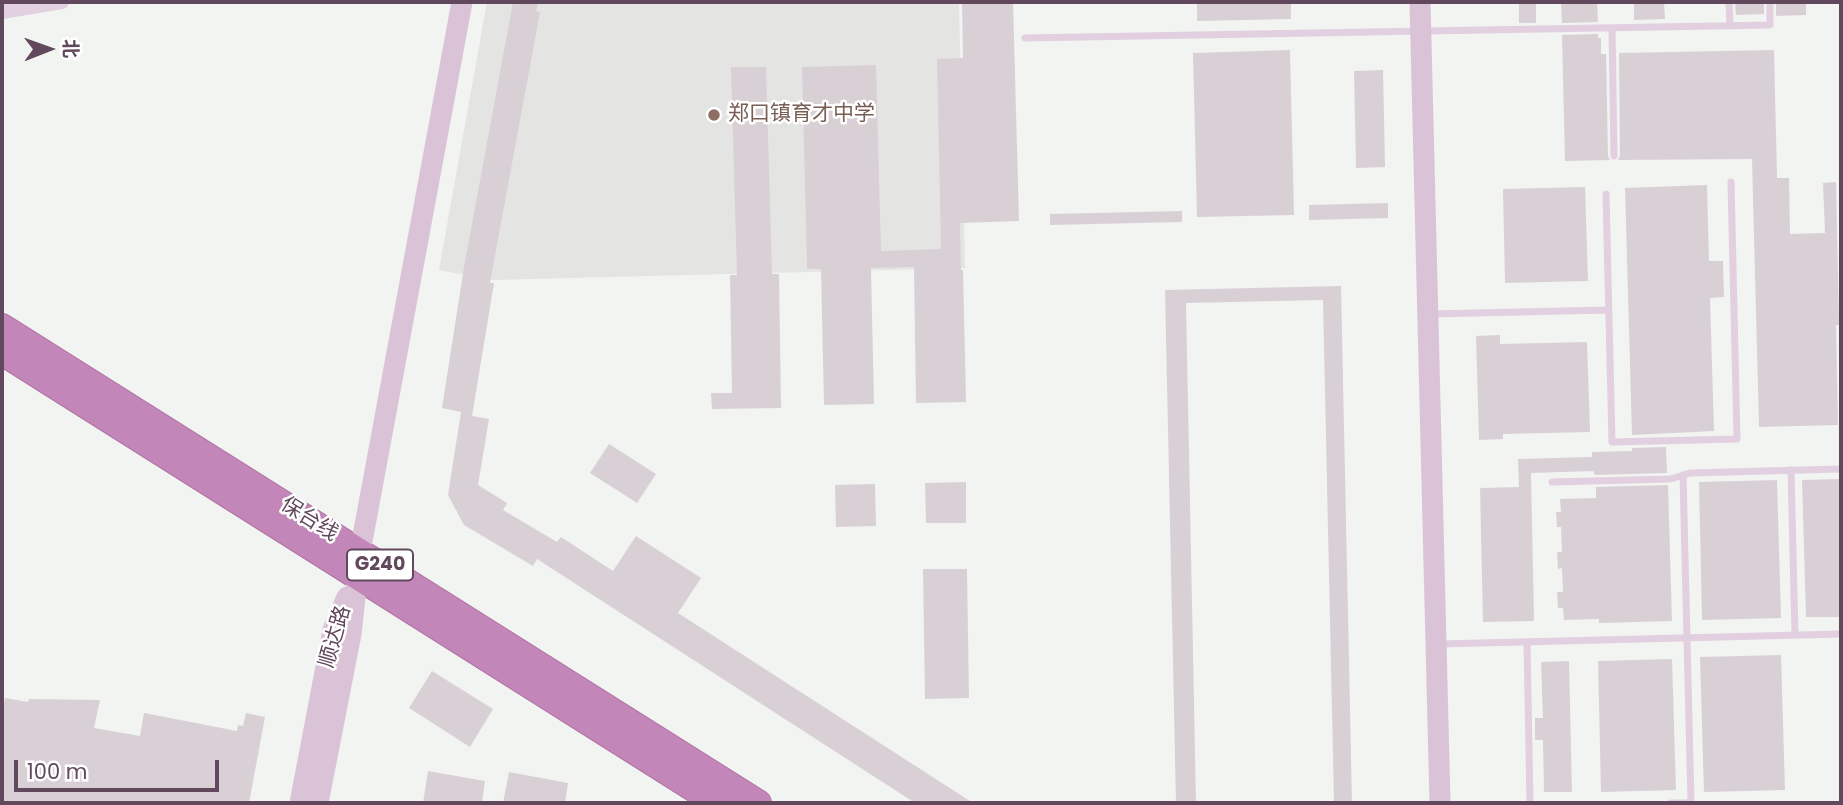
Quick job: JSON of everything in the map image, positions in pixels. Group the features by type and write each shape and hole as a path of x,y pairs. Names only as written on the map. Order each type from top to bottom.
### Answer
{"highway":[{"name":"保台线","path":"2,327 717,803"},
{"name":"保台线","path":"2,352 758,803"}],"street":[{"path":"2,12 62,2"},
{"path":"358,564 462,2"},
{"path":"1420,2 1440,803"},
{"name":"顺达路","path":"300,803 333,630 358,564"},
{"name":"顺达路","path":"318,803 351,634 358,564"}],"lane":[{"path":"1730,2 1730,26"},
{"path":"1025,38 1770,25 1770,2"},
{"path":"1612,28 1614,156"},
{"path":"1606,194 1612,442 1737,439 1731,182"},
{"path":"1428,314 1608,310"},
{"path":"1552,482 1671,479 1690,473 1841,469"},
{"path":"1791,470 1794,635"},
{"path":"1671,803 1691,803 1683,475"},
{"path":"1436,644 1841,634"},
{"path":"1527,642 1531,803"}],"shaded area":[{"name":"郑口镇育才中学","path":"487,2 959,2 965,268 492,280 439,270"}],"building":[{"path":"513,2 538,2 536,11 540,12 490,283 494,283 472,416 489,419 478,485 507,503 503,510 557,542 561,537 613,571 636,536 701,578 678,613 973,803 915,803 537,559 533,566 464,525 448,495 461,412 442,408 464,267"},
{"path":"962,2 1013,2 1019,221 960,223 966,402 916,403 914,267 871,268 874,404 824,405 821,269 807,269 802,67 876,65 881,251 941,249 937,59 963,58"},
{"path":"1197,2 1291,2 1291,19 1197,21"},
{"path":"1519,2 1536,2 1536,23 1519,23"},
{"path":"1561,2 1597,2 1598,22 1562,23"},
{"path":"1634,2 1664,2 1665,19 1634,20"},
{"path":"1735,2 1764,2 1764,14 1736,15"},
{"path":"1776,2 1806,2 1806,15 1776,16"},
{"path":"1598,34 1598,38 1601,38 1601,54 1606,54 1610,160 1565,161 1562,35"},
{"path":"1290,50 1294,215 1197,217 1193,53"},
{"path":"1774,50 1777,178 1789,178 1790,234 1825,233 1823,183 1836,182 1838,425 1759,427 1752,159 1618,160 1619,53"},
{"path":"731,67 766,67 772,274 779,274 781,408 712,409 711,393 732,393 730,275 737,275"},
{"path":"1383,70 1385,167 1356,168 1354,71"},
{"path":"1707,185 1709,261 1723,261 1724,297 1710,298 1714,431 1632,435 1625,188"},
{"path":"1585,187 1588,281 1505,283 1503,189"},
{"path":"1388,203 1388,218 1309,220 1309,205"},
{"path":"1182,211 1182,222 1050,225 1050,214"},
{"path":"1341,286 1352,803 1334,803 1323,300 1186,303 1196,803 1176,803 1165,290"},
{"path":"1500,335 1500,344 1587,342 1590,432 1503,434 1503,439 1479,440 1476,336"},
{"path":"609,444 656,474 637,503 590,473"},
{"path":"1666,447 1667,473 1531,473 1534,621 1483,622 1480,488 1519,487 1518,459 1592,457 1592,452"},
{"path":"1841,479 1841,617 1806,617 1802,480"},
{"path":"1777,480 1781,618 1702,620 1699,482"},
{"path":"966,482 966,523 926,523 925,483"},
{"path":"875,484 876,526 836,527 835,485"},
{"path":"1668,485 1672,621 1599,623 1599,619 1564,620 1563,608 1558,608 1557,592 1563,592 1562,568 1558,569 1557,552 1562,552 1561,527 1557,527 1556,512 1561,512 1560,499 1596,498 1596,487"},
{"path":"923,569 967,569 969,698 925,699"},
{"path":"1781,655 1785,790 1704,792 1700,657"},
{"path":"1672,659 1676,790 1601,792 1598,661"},
{"path":"1569,661 1572,792 1544,792 1543,740 1535,740 1535,718 1543,718 1541,662"},
{"path":"432,671 493,709 470,747 409,708"},
{"path":"5,698 28,702 29,699 100,700 94,728 140,736 144,713 237,731 238,725 243,726 246,713 265,717 249,803 2,803 2,713"},
{"path":"428,771 485,781 482,803 423,803"},
{"path":"509,772 568,783 565,803 503,803"}],"place":[{"name":"郑口镇育才中学","path":"714,115"}]}
